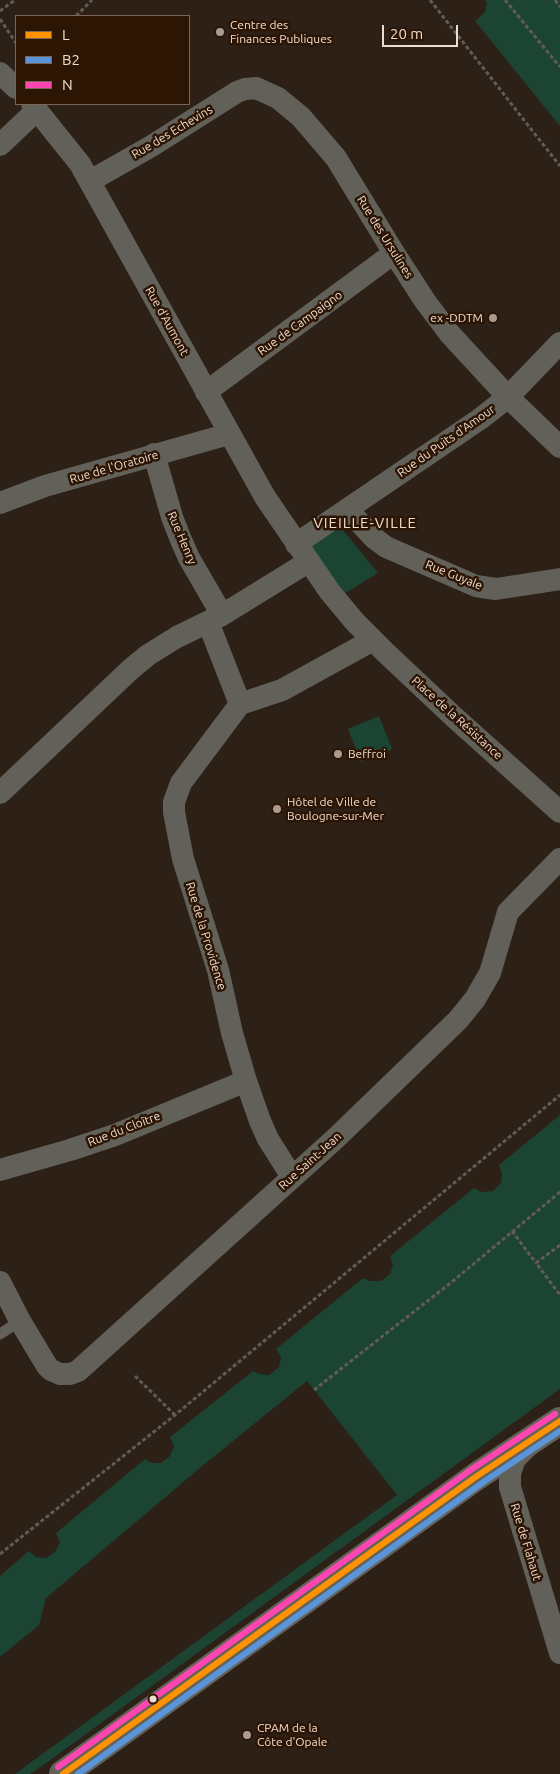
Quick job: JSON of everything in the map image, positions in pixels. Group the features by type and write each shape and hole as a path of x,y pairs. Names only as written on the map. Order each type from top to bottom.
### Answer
{"main road":[{"path":"63,1774 478,1476 560,1421"}],"street":[{"path":"0,73 15,87"},
{"name":"Rue des Echevins","path":"90,181 150,147 237,92 256,88"},
{"name":"Rue des Ursulines","path":"256,88 268,92 291,107 322,140 437,317 463,349 508,397"},
{"path":"0,145 34,107"},
{"name":"Rue d'Aumont","path":"34,107 80,164 212,387 229,434 265,497 330,592 355,622"},
{"name":"Rue de Campaigno","path":"212,387 394,253"},
{"name":"Rue du Puits d'Amour","path":"0,793 131,669 165,644 215,619 302,553 347,509 480,419 508,397 560,343"},
{"path":"508,397 560,447"},
{"name":"Rue de l'Oratoire","path":"0,503 45,486 155,458 229,434"},
{"name":"Rue Henry","path":"155,458 172,517 215,619 240,704"},
{"name":"Rue Guyale","path":"347,509 380,542 409,557 486,589 506,588 560,579"},
{"name":"Place de la Résistance","path":"355,622 454,717 560,812"},
{"path":"240,704 282,690 372,640"},
{"name":"Rue de la Providence","path":"240,704 187,775 176,794 174,802 178,837 183,859 220,978 232,1033 246,1081 268,1139 292,1177"},
{"name":"Rue Saint-Jean","path":"20,1321 51,1370 60,1374 70,1374 78,1371 336,1138 458,1020 484,985 490,973 498,950 505,919 512,906 560,859"},
{"name":"Rue du Cloître","path":"0,1170 114,1135 246,1081"},
{"path":"0,1282 20,1321"},
{"name":"Rue de Flahaut","path":"536,1438 515,1459 510,1474 510,1487 560,1653"}],"lane":[{"path":"0,1334 20,1321"}],"path":[{"path":"0,11 15,0"},
{"path":"77,15 92,0"},
{"path":"430,0 560,166"},
{"path":"505,0 560,67"},
{"path":"554,0 560,7"},
{"path":"0,20 15,42"},
{"path":"0,1554 175,1415 560,1095"},
{"path":"314,1390 453,1281 560,1192"},
{"path":"512,1230 560,1295"},
{"path":"536,1263 560,1245"},
{"path":"135,1376 175,1415"}],"green space":[{"path":"485,0 560,0 560,126 475,21 485,12 487,3"},
{"path":"338,524 378,573 339,597 309,547"},
{"path":"379,716 392,749 361,762 348,729"},
{"path":"560,1115 560,1389 42,1766 30,1774 15,1774 397,1495 307,1381 201,1467 46,1598 39,1625 0,1657 0,1576 29,1551 36,1557 46,1558 56,1551 60,1542 56,1533 145,1459 152,1463 161,1463 170,1456 174,1446 170,1437 253,1371 269,1375 279,1367 281,1357 276,1349 363,1278 370,1281 381,1281 390,1274 393,1265 390,1256 474,1188 481,1192 493,1191 501,1183 502,1173 499,1165"}],"transit line":[{"name":"N","path":"58,1767 472,1469 555,1414"},
{"name":"L","path":"63,1774 477,1476 560,1421"},
{"name":"B2","path":"78,1774 482,1483 560,1431"}],"place":[{"name":"Centre des Finances Publiques","path":"220,32"},
{"name":"ex -DDTM","path":"493,318"},
{"name":"Beffroi","path":"338,754"},
{"name":"Hôtel de Ville de Boulogne-sur-Mer","path":"277,809"},
{"name":"CPAM de la Côte d'Opale","path":"247,1735"}],"district":[{"name":"VIEILLE-VILLE","path":"365,523"}]}
